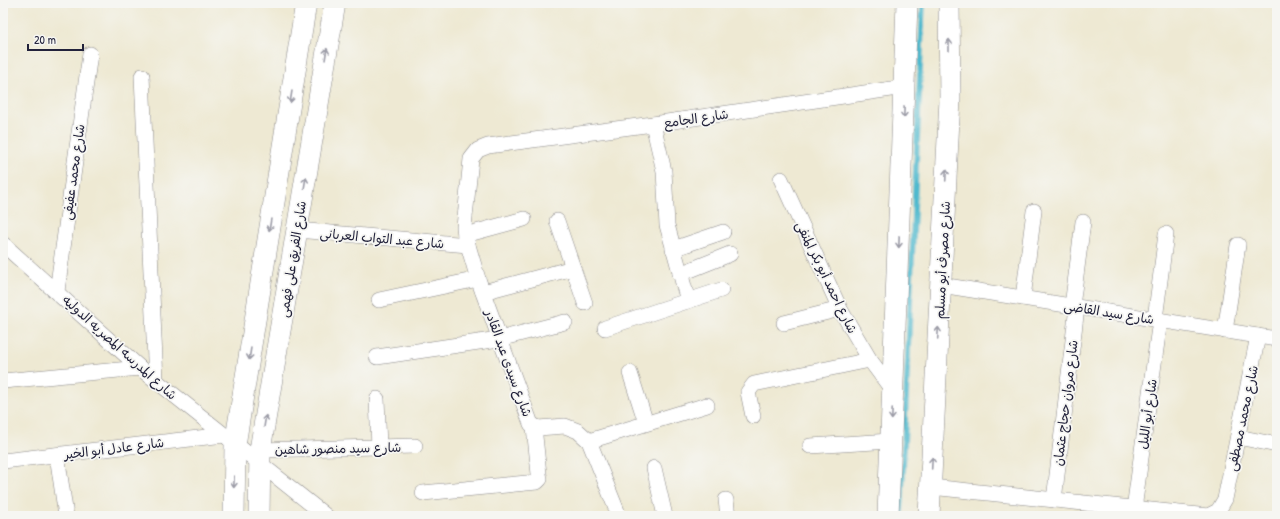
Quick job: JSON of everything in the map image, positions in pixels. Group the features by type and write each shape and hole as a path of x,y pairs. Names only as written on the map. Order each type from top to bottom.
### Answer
{"street":[{"name":"شارع الفريق على فهمى","path":"234,516 230,440 306,3"},
{"name":"شارع الفريق على فهمى","path":"259,516 260,456 334,3"},
{"path":"888,516 907,3"},
{"name":"شارع مصرف أبو مسلم","path":"929,516 950,99 949,3"},
{"name":"شارع محمد عفيفى","path":"57,291 90,54"},
{"path":"142,76 156,381"},
{"name":"شارع الجامع","path":"488,146 653,124 905,87"},
{"path":"653,124 664,172 667,225 688,301"},
{"name":"شارع سيدى عبد القادر","path":"488,146 478,150 471,159 464,227 480,286 531,424 534,427 565,426 578,431 589,441"},
{"name":"شارع احمد أبو بكر المنفى","path":"781,179 840,309 870,360 893,391"},
{"path":"1023,298 1034,211"},
{"path":"467,240 524,219"},
{"path":"557,221 585,303"},
{"name":"شارع مروان حجاج عثمان","path":"1054,500 1083,222"},
{"name":"شارع عبد التواب العربانى","path":"297,230 467,240"},
{"path":"673,249 723,232"},
{"name":"شارع أبو الليل","path":"1134,509 1166,234"},
{"name":"شارع المدرسه المصريه الدوليه","path":"3,244 57,291 140,368 230,440 260,456 326,516"},
{"path":"1225,331 1238,245"},
{"path":"680,274 730,254"},
{"path":"379,300 480,286 573,268"},
{"name":"شارع سيد القاضى","path":"940,285 1277,339"},
{"path":"605,328 721,290"},
{"path":"784,323 840,309"},
{"path":"377,357 499,339 565,322"},
{"name":"شارع محمد مصطفى","path":"1183,515 1208,516 1218,511 1225,499 1258,336"},
{"path":"753,416 748,392 754,384 870,360"},
{"path":"3,381 140,368"},
{"path":"630,373 646,423"},
{"path":"376,399 379,447"},
{"path":"619,516 589,441 707,404"},
{"path":"423,493 537,482 540,479 534,427"},
{"path":"1238,437 1277,445"},
{"name":"شارع عادل أبو الخير","path":"3,461 230,440"},
{"path":"810,446 891,441"},
{"name":"شارع سيد منصور شاهين","path":"260,456 379,447 415,446"},
{"path":"57,455 66,516"},
{"path":"654,468 665,516"},
{"path":"931,487 1183,515"},
{"path":"726,500 728,516"}],"waterway":[{"path":"901,516 923,3"}]}
